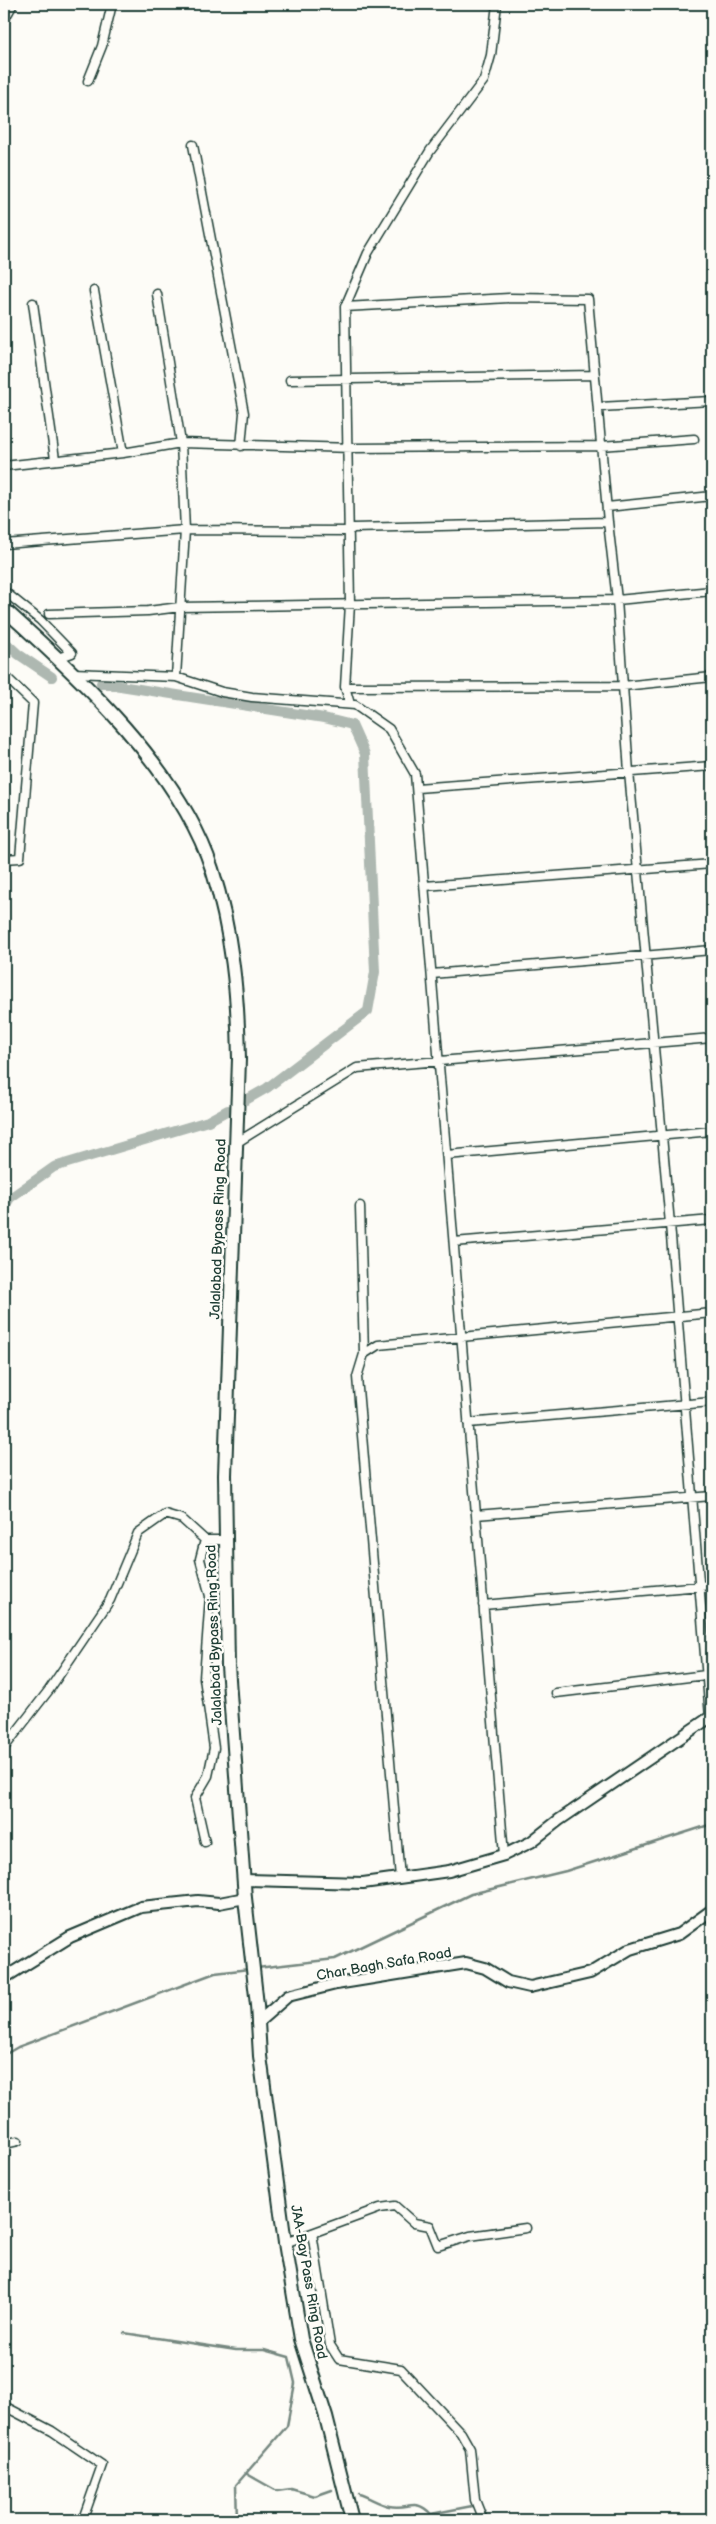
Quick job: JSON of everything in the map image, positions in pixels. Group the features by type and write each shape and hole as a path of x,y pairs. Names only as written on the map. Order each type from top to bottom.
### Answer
{"highway":[{"name":"Jalalabad Bypass Ring Road","path":"4,609 58,658 126,730 173,790 191,820 212,868 231,944 238,999 236,1143 225,1465 228,1666 245,1898 257,2005 257,2023"},
{"name":"JAA-Bay Pass Ring Road","path":"257,2023 285,2243 301,2339 326,2416 352,2520"}],"street":[{"path":"4,20 13,4"},
{"path":"88,81 102,46 112,4"},
{"path":"350,704 345,686 350,604 350,531 344,307 368,253 420,166 484,80 491,55 497,4"},
{"path":"193,146 244,414 241,446"},
{"path":"94,291 123,453"},
{"path":"157,294 181,443 185,530 176,677"},
{"path":"244,1880 363,1883 449,1871 504,1854 531,1842 559,1820 711,1717 683,1405 670,1224 660,1136 629,772 617,600 606,507 599,407 588,299 508,298 344,307"},
{"path":"33,303 55,459"},
{"path":"290,380 595,376"},
{"path":"599,407 712,401"},
{"path":"4,466 123,453 181,443 349,448 601,446 694,440"},
{"path":"606,507 712,496"},
{"path":"4,544 185,530 350,531 353,528 608,522"},
{"path":"4,591 40,620 72,653 58,658"},
{"path":"49,614 148,611 180,607 617,600 712,591"},
{"path":"71,673 176,677 222,692 252,697 356,705 389,729 415,774 504,1854"},
{"path":"4,675 34,703 20,858 4,859"},
{"path":"345,686 623,686 712,678"},
{"path":"416,788 712,766"},
{"path":"424,886 712,864"},
{"path":"432,974 712,950"},
{"path":"236,1143 357,1068 712,1038"},
{"path":"446,1155 712,1131"},
{"path":"360,1206 364,1354 358,1377 400,1878"},
{"path":"454,1242 712,1220"},
{"path":"364,1354 378,1345 712,1314"},
{"path":"468,1423 712,1402"},
{"path":"476,1515 712,1496"},
{"path":"4,1748 49,1690 110,1600 138,1533 165,1514 182,1519 205,1540 225,1540"},
{"path":"205,1540 200,1559 210,1596 204,1678 214,1748 208,1776 195,1798 205,1842"},
{"path":"483,1605 712,1585"},
{"path":"556,1693 706,1675"},
{"path":"4,1978 70,1938 141,1907 198,1901 219,1903 245,1898"},
{"name":"Char Bagh Safa Road","path":"257,2023 288,1996 336,1984 466,1963 485,1968 508,1982 530,1987 590,1973 630,1949 679,1934 712,1910"},
{"path":"4,2144 18,2141"},
{"path":"285,2243 380,2208 395,2206 414,2223 430,2226 438,2246 470,2236 526,2228"},
{"path":"312,2233 330,2345 338,2359 401,2369 461,2433 470,2449 475,2500 483,2520"},
{"path":"4,2406 52,2431 102,2467 84,2516 79,2520"}],"waterway":[{"path":"4,641 18,654 52,677"},
{"path":"101,683 324,718 352,725 365,754 375,972 368,1011 267,1088 246,1100"},
{"path":"4,1208 10,1198 54,1167 208,1121 228,1110"},
{"path":"257,1968 335,1959 471,1894 566,1871 712,1824"},
{"path":"4,2055 18,2047 215,1973 249,1969"},
{"path":"124,2333 236,2350 264,2350 289,2357 295,2383 287,2426 236,2485 237,2520"},
{"path":"247,2474 277,2491 291,2489 315,2496 332,2490"},
{"path":"359,2494 389,2506 420,2506 431,2514 472,2506"}]}
